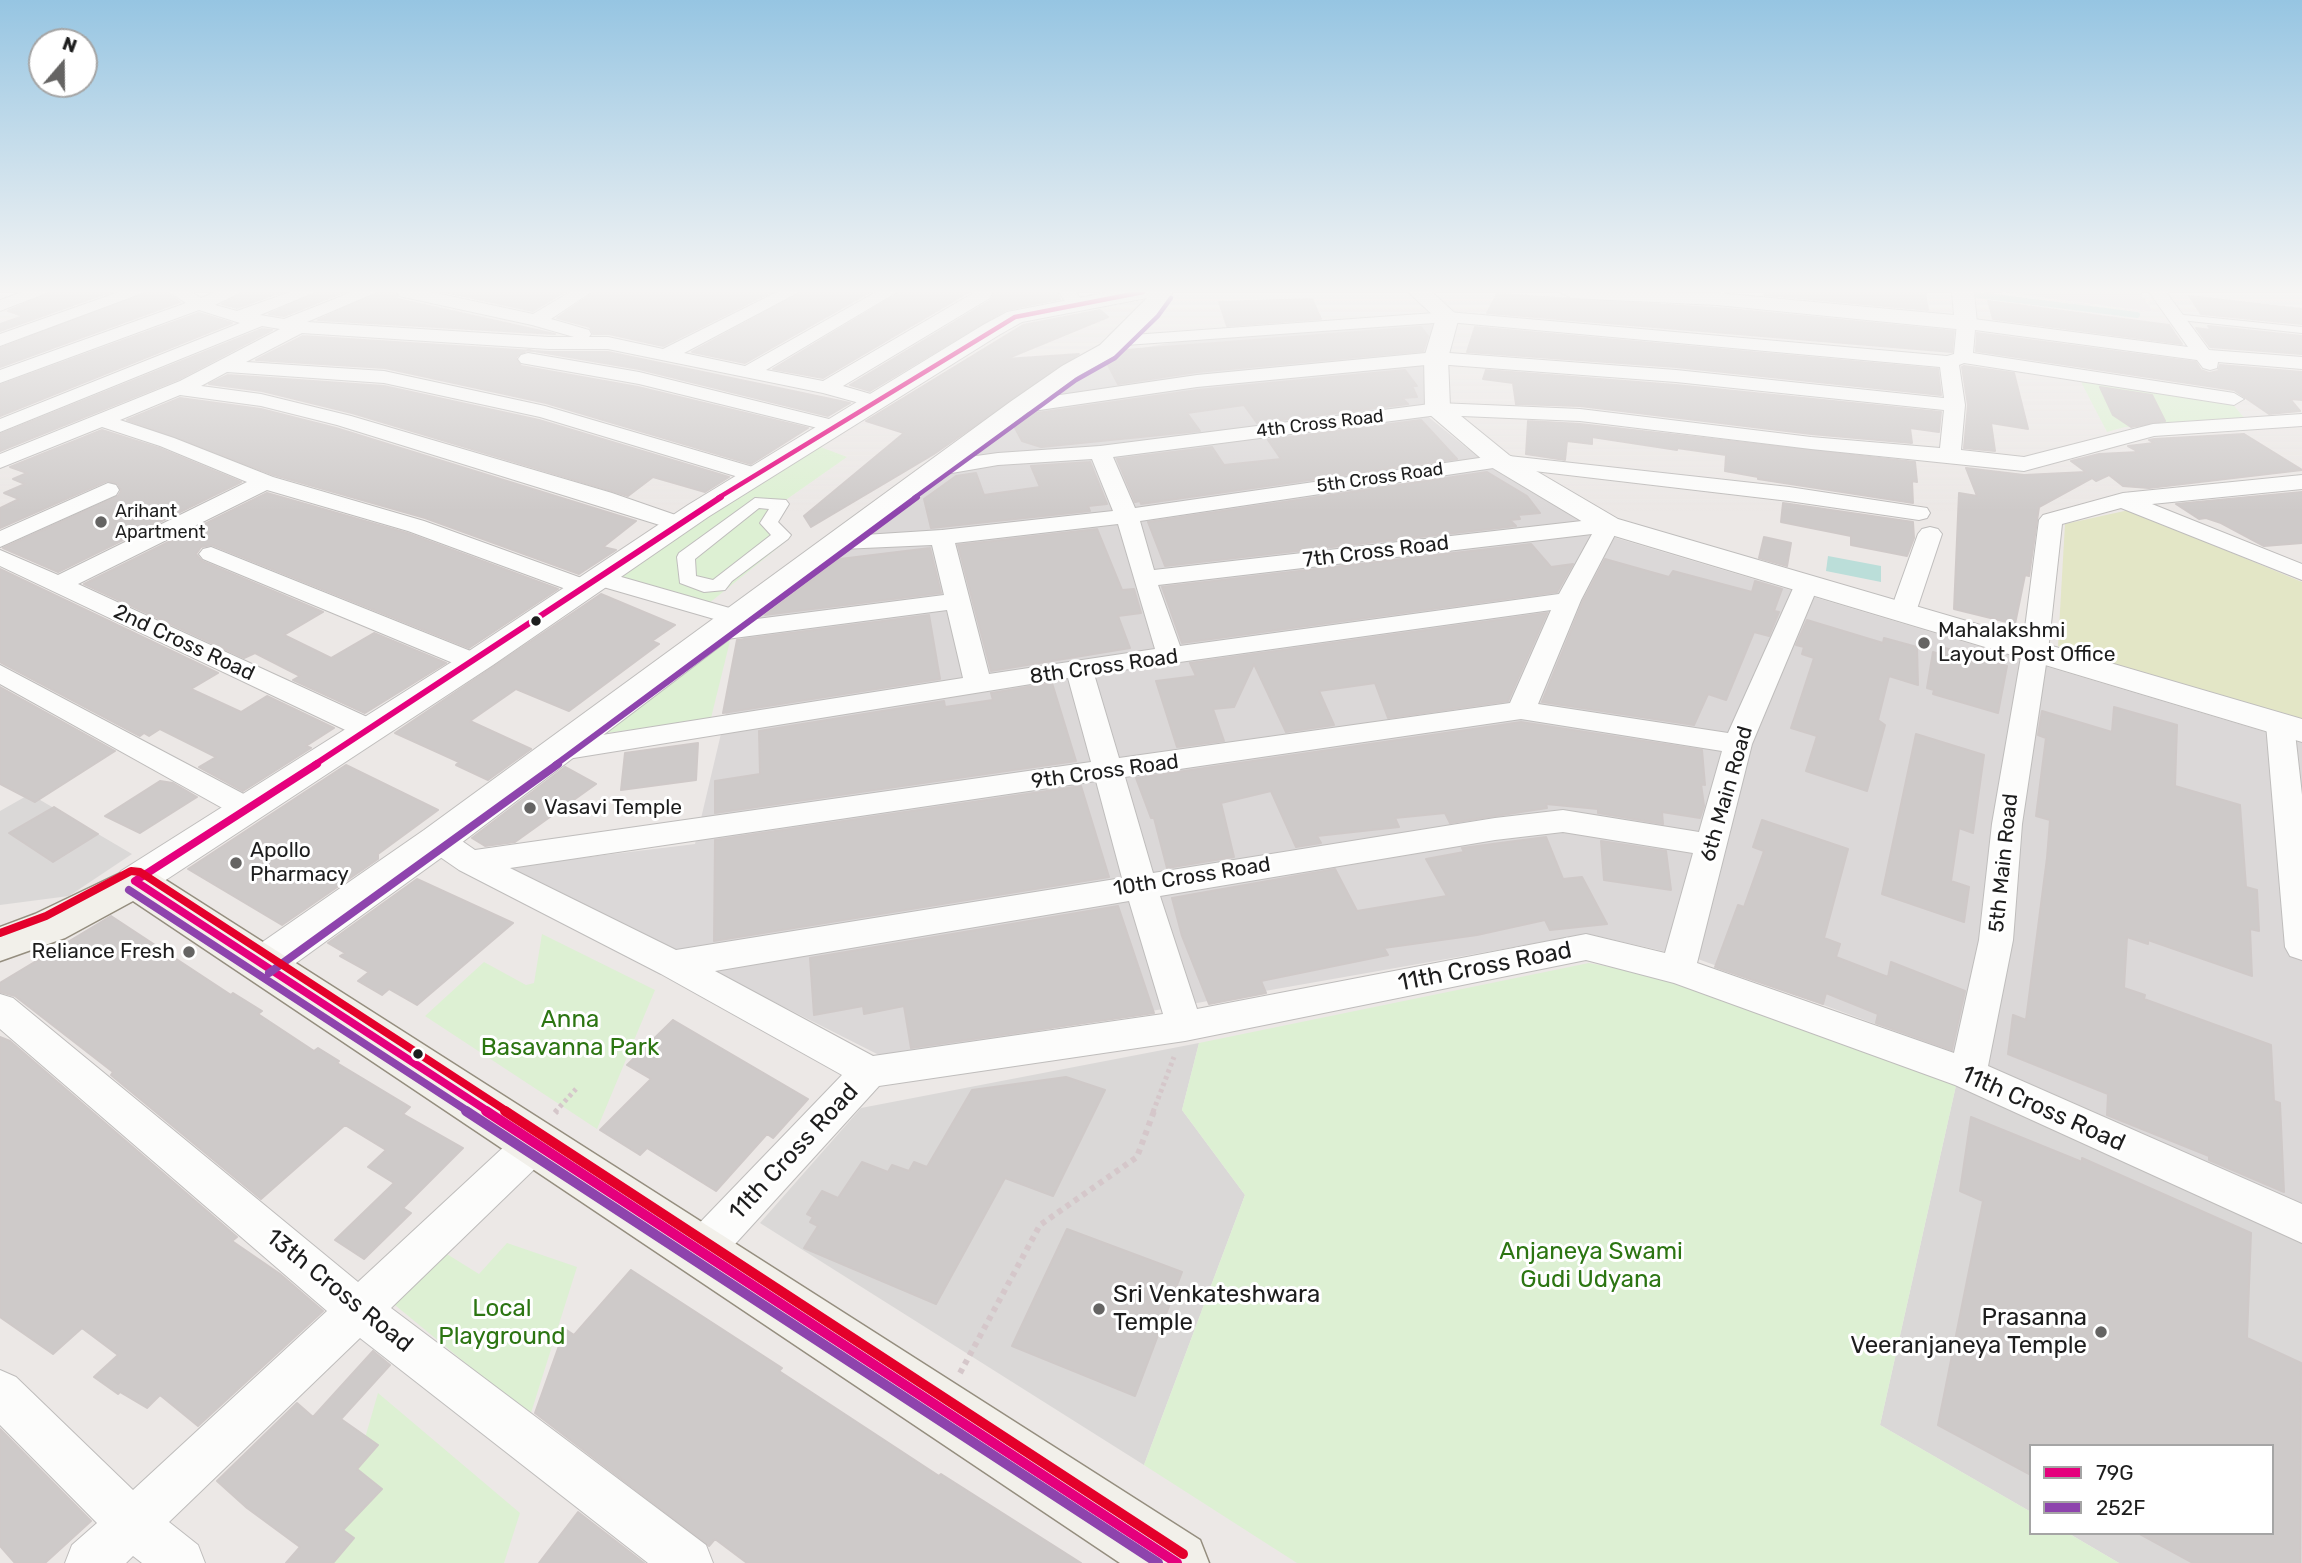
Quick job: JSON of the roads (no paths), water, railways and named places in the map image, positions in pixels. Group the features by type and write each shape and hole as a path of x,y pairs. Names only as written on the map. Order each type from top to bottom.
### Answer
{"main road":[{"path":"0,944 50,926 135,881 1177,1563"}],"street":[{"path":"0,377 32,365"},
{"path":"0,426 151,365"},
{"path":"563,365 639,378 834,426"},
{"path":"716,365 874,401"},
{"path":"748,372 760,365"},
{"path":"826,388 865,365"},
{"path":"135,881 244,807 474,662 590,582 755,475 934,365"},
{"path":"263,964 438,840 1019,407 1084,365"},
{"path":"1019,407 1197,381 1364,365"},
{"path":"1436,365 1438,409 1500,461 1608,525 2291,727 2302,947"},
{"path":"1529,365 1676,376 1955,405"},
{"path":"1950,456 1956,365"},
{"path":"1991,365 2234,399 2294,421"},
{"path":"2211,365 2234,399"},
{"path":"0,463 223,366 384,377 545,412 755,475"},
{"path":"174,388 261,400 344,421 604,498 680,524"},
{"name":"4th Cross Road","path":"940,468 998,459 1100,452 1438,409 1580,415 1811,443 2024,464 2153,430 2294,421"},
{"path":"100,420 167,442 265,482 416,526 729,625 956,601"},
{"path":"1100,452 1127,516 1144,579 1171,657"},
{"name":"5th Cross Road","path":"841,542 942,537 1127,516 1500,461 1789,494 1924,523 1903,612"},
{"path":"58,584 265,482"},
{"path":"2123,500 2302,482"},
{"path":"2271,484 2302,497"},
{"path":"0,540 108,491"},
{"path":"2123,500 2302,573"},
{"name":"5th Main Road","path":"1968,1074 1996,940 2007,824 2035,652 2051,520 2123,500"},
{"path":"755,503 780,503 769,523 782,535 725,578 718,586 705,586 687,579 686,557 755,503"},
{"path":"1521,710 1568,600 1608,525"},
{"name":"7th Cross Road","path":"1144,579 1608,525"},
{"path":"942,537 978,685"},
{"path":"211,554 474,662"},
{"name":"2nd Cross Road","path":"0,556 368,729"},
{"name":"6th Main Road","path":"1678,970 1738,744 1807,584"},
{"name":"8th Cross Road","path":"555,751 1080,668 1568,600"},
{"path":"1080,668 1140,885 1185,1026"},
{"path":"0,673 244,807"},
{"name":"9th Cross Road","path":"470,862 1110,772 1521,710 1738,744"},
{"name":"10th Cross Road","path":"673,964 1140,885 1495,829 1563,821 1712,845"},
{"path":"438,840 470,862 673,964 869,1072"},
{"name":"11th Cross Road","path":"701,1251 869,1072 1185,1026 1586,947 1678,970 1968,1074 2302,1224"},
{"name":"13th Cross Road","path":"0,1008 360,1311 688,1563"},
{"path":"90,1563 535,1143"},
{"path":"0,1393 131,1522 180,1563"}],"water":[{"path":"1828,556 1881,566 1881,582 1826,571"}],"place":[{"name":"Arihant Apartment","path":"101,522"},
{"name":"Mahalakshmi Layout Post Office","path":"1924,643"},
{"name":"Vasavi Temple","path":"530,808"},
{"name":"Apollo Pharmacy","path":"236,863"},
{"name":"Reliance Fresh","path":"189,952"},
{"name":"Sri Venkateshwara Temple","path":"1099,1309"},
{"name":"Prasanna Veeranjaneya Temple","path":"2101,1332"}],"park label":[{"name":"Anna Basavanna Park","path":"570,1034"},
{"name":"Anjaneya Swami Gudi Udyana","path":"1591,1266"},
{"name":"Local Playground","path":"502,1323"}]}
